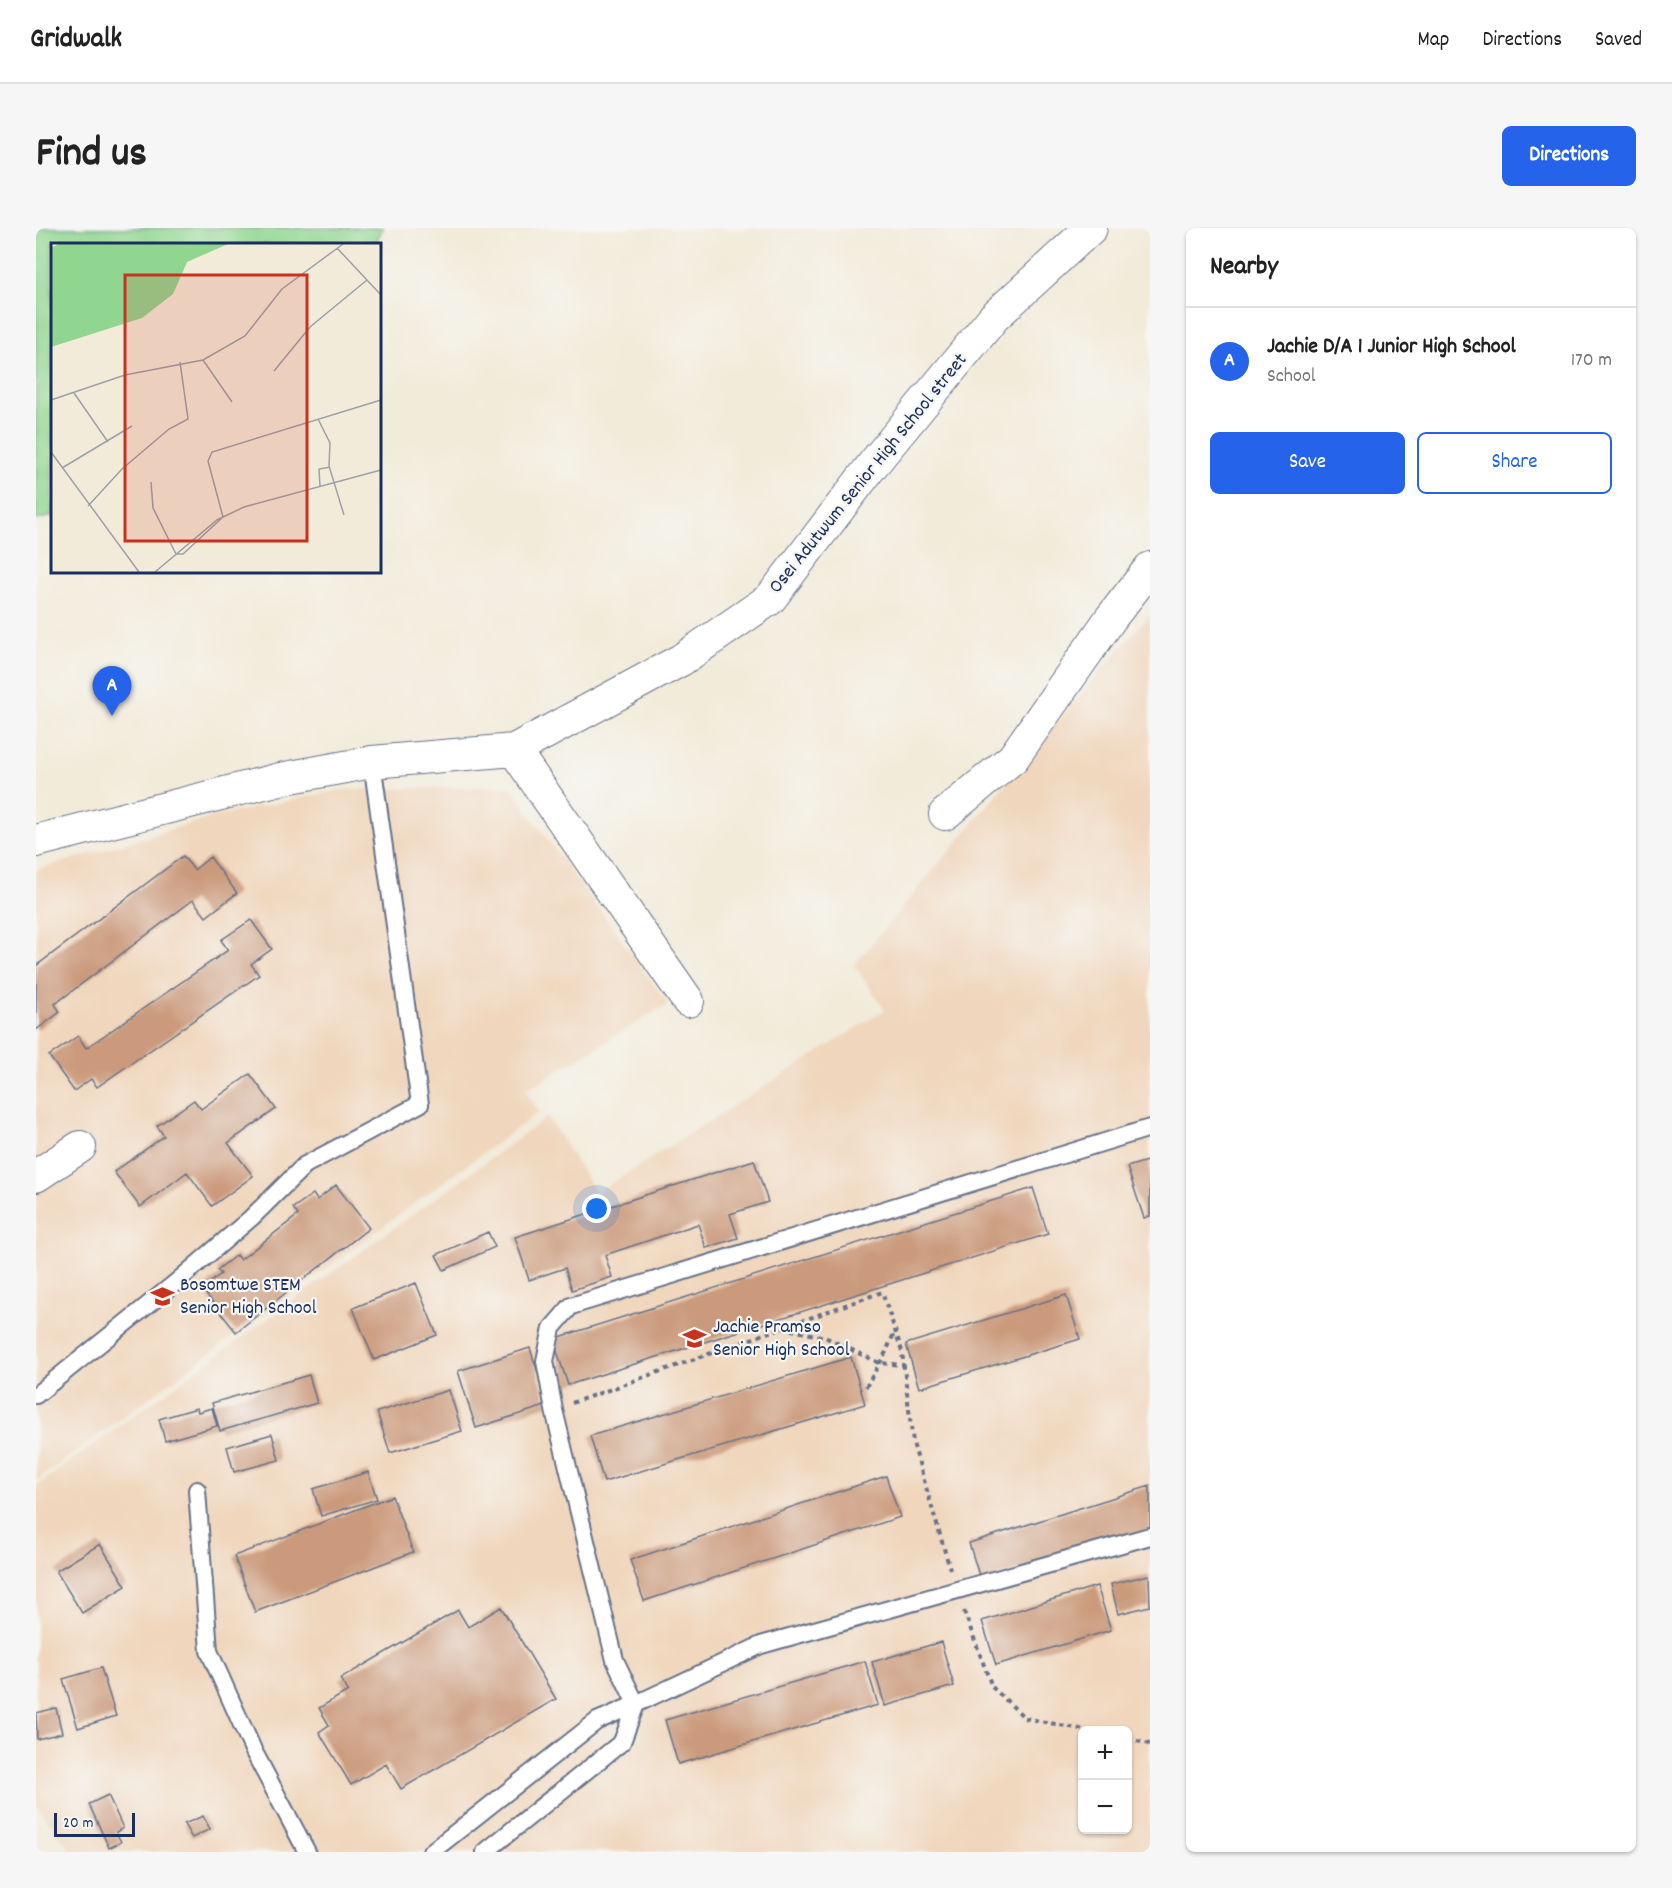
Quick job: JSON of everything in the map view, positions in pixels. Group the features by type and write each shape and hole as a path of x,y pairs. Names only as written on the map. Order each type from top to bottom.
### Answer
{"street":[{"name":"Osei Adutwum Senior High School street","path":"36,841 280,779 372,762 514,750 681,660 770,599 874,464 994,317 1091,228"},
{"path":"945,814 1012,758 1111,618 1150,568"},
{"path":"514,750 688,1001"},
{"path":"36,1176 80,1147"}],"lane":[{"path":"36,1395 174,1284 251,1218 305,1165 420,1104 372,762"},
{"path":"485,1852 622,1742 636,1704 615,1660 554,1410 545,1361 552,1328 571,1306 1150,1128"},
{"path":"197,1490 209,1651 254,1752 307,1852"},
{"path":"431,1852 597,1721 761,1645 1150,1536"}],"path":[{"path":"554,1410 882,1292 902,1351 913,1443 957,1590 992,1687 1025,1718 1078,1729"},
{"path":"781,1328 825,1337 879,1363 904,1365"},
{"path":"866,1387 886,1352 895,1330"},
{"path":"1132,1740 1150,1744"}],"shaded area":[{"name":"Jachie Pramso Senior High School","path":"1150,616 1150,1852 72,1852 36,1804 36,1486 548,1117 596,1193 885,1010 854,965 1118,650"},
{"name":"Bosomtwe STEM Senior High School","path":"509,786 668,1004 526,1090 539,1112 36,1481 36,870 217,816 340,790"}],"green space":[{"path":"36,228 383,228 376,243 51,243 51,516 36,520"}],"building":[{"path":"183,856 194,870 210,857 237,893 206,917 193,900 55,1004 60,1012 36,1030 36,966"},
{"path":"251,920 272,949 251,964 259,975 97,1087 91,1079 74,1091 49,1056 78,1036 86,1048 228,950 221,940"},
{"path":"250,1074 276,1109 228,1143 253,1176 212,1206 187,1172 140,1207 114,1172 164,1136 157,1126 194,1100 201,1109"},
{"path":"754,1160 768,1202 730,1214 738,1238 706,1248 698,1224 605,1255 612,1277 572,1290 565,1268 529,1280 515,1237"},
{"path":"1150,1160 1150,1216 1144,1218 1127,1167"},
{"path":"336,1185 369,1228 236,1332 202,1289 221,1274 217,1270 236,1255 240,1260 298,1215 293,1208 313,1194 317,1200"},
{"path":"1033,1188 1048,1234 568,1385 553,1339"},
{"path":"488,1232 495,1247 444,1270 436,1255"},
{"path":"416,1283 437,1335 374,1360 353,1308"},
{"path":"1066,1295 1080,1339 919,1388 906,1344"},
{"path":"530,1348 548,1405 476,1428 458,1371"},
{"path":"851,1357 865,1404 604,1482 590,1436"},
{"path":"309,1375 317,1403 220,1431 212,1403"},
{"path":"449,1390 462,1431 390,1453 377,1412"},
{"path":"197,1408 198,1412 212,1408 217,1426 165,1441 159,1419"},
{"path":"272,1434 279,1460 234,1472 227,1447"},
{"path":"368,1472 377,1499 321,1516 313,1489"},
{"path":"886,1476 900,1517 644,1601 630,1560"},
{"path":"1150,1486 1150,1529 981,1582 969,1543"},
{"path":"392,1496 413,1552 255,1612 234,1556"},
{"path":"100,1544 126,1586 82,1613 56,1571"},
{"path":"1149,1575 1150,1606 1118,1614 1111,1584"},
{"path":"1097,1586 1111,1630 996,1665 982,1621"},
{"path":"501,1607 556,1699 401,1789 386,1764 351,1785 319,1732 329,1725 319,1708 348,1691 340,1679 458,1610 468,1627"},
{"path":"941,1642 954,1686 885,1706 872,1662"},
{"path":"865,1661 878,1705 678,1764 665,1720"},
{"path":"101,1668 116,1716 78,1728 63,1679"},
{"path":"56,1708 62,1733 37,1739 36,1713"},
{"path":"108,1795 123,1828 116,1832 121,1842 109,1848 89,1804"},
{"path":"203,1816 210,1829 192,1838 184,1824"}],"place":[{"name":"Jachie D/A 1 Junior High School","path":"112,716"},
{"name":"Bosomtwe STEM Senior High School","path":"162,1297"},
{"name":"Jachie Pramso Senior High School","path":"695,1339"}]}
